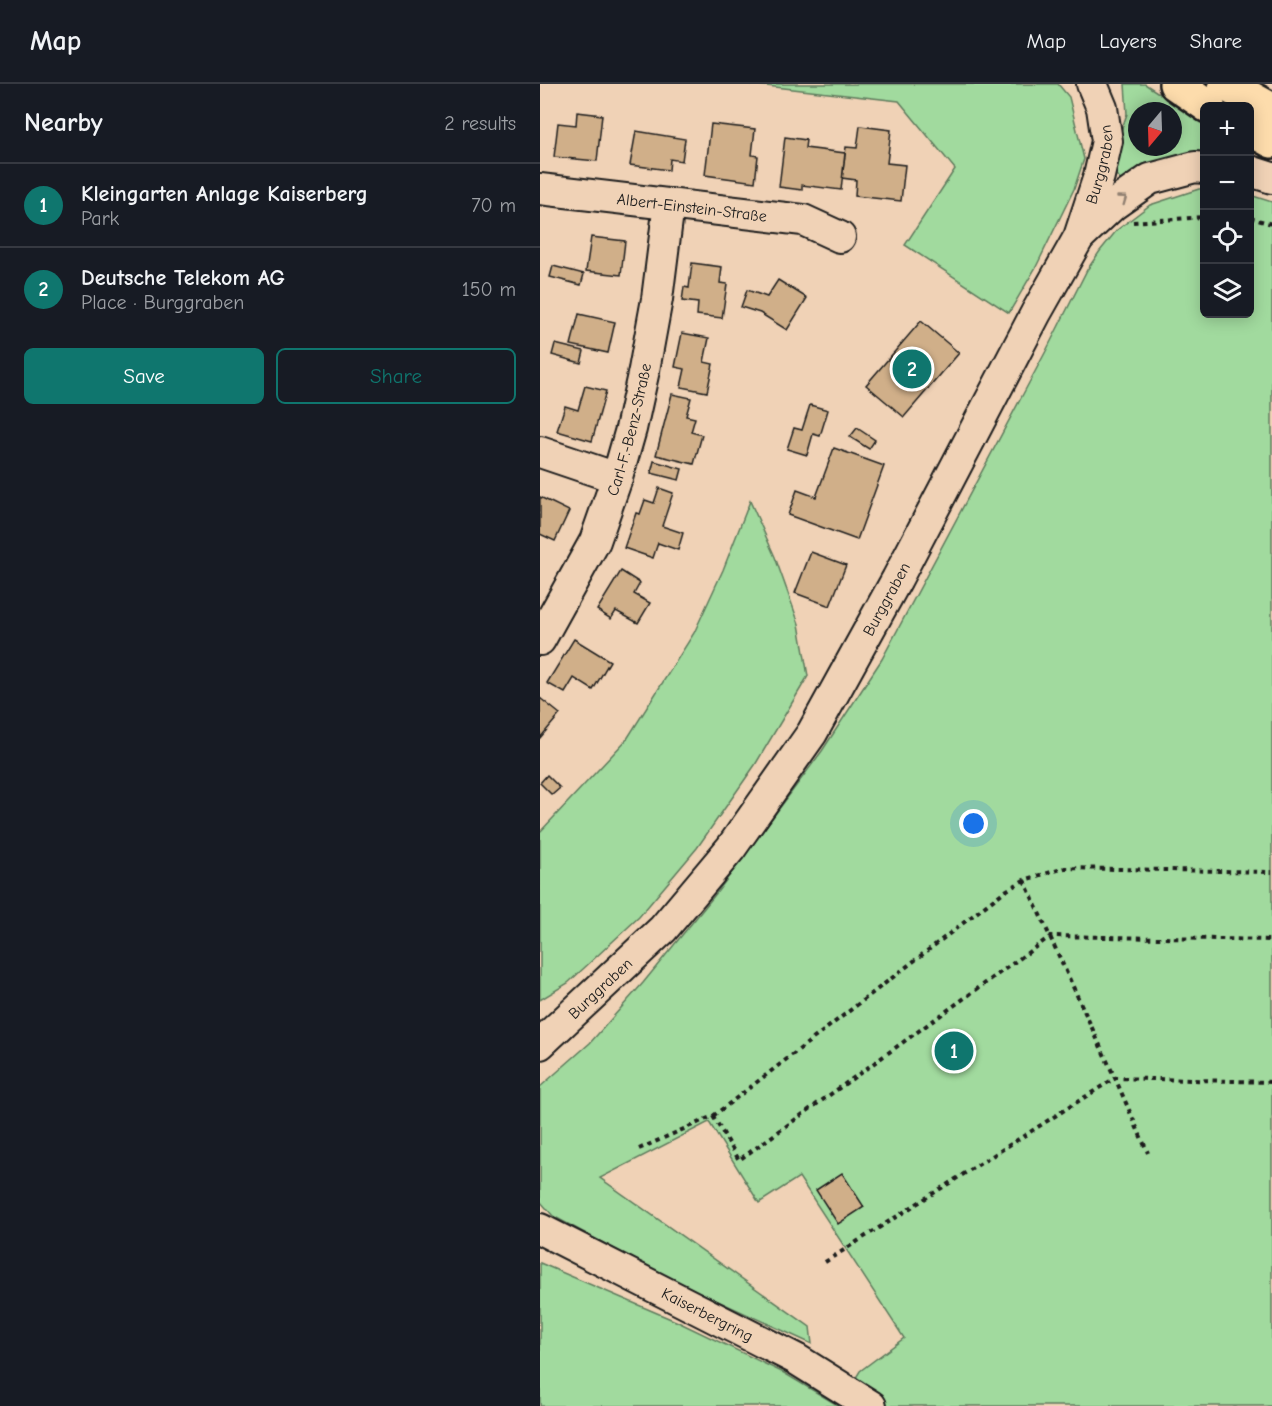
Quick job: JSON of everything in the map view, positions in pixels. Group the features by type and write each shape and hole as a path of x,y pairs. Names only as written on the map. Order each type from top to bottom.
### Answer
{"main road":[{"path":"1176,84 1202,102"},
{"path":"1225,84 1272,110"},
{"path":"1254,131 1272,141"}],"street":[{"name":"Burggraben","path":"540,1044 663,929 731,848 812,733 897,579 1036,313 1087,230 1107,141 1101,108 1092,84"},
{"path":"1087,230 1113,205 1150,179 1200,168"},
{"path":"1254,172 1272,178"},
{"name":"Albert-Einstein-Straße","path":"540,189 803,220 840,237"},
{"name":"Carl-F.-Benz-Straße","path":"540,640 595,541 617,478 644,370 657,299 669,204"},
{"path":"540,452 617,478"},
{"name":"Kaiserbergring","path":"540,1229 796,1359 872,1406"}],"path":[{"path":"1087,230 1116,224 1200,217"},
{"path":"1254,219 1272,224"},
{"path":"639,1149 713,1116 1002,893 1024,880 1065,868 1272,872"},
{"path":"1024,880 1148,1154"},
{"path":"713,1116 739,1160 1051,936 1272,940"},
{"path":"825,1262 1115,1078 1272,1082"}],"green space":[{"path":"748,84 1058,84 1069,97 1084,159 1074,189 1036,267 1009,313 905,245 955,169 899,101"},
{"path":"1125,84 1145,84 1172,102 1128,102 1128,156 1182,156 1182,108 1200,120 1200,156 1121,181 1109,166 1127,114"},
{"path":"1199,189 1200,318 1254,318 1254,196 1272,202 1272,1406 839,1406 860,1371 904,1338 799,1177 759,1203 709,1122 600,1178 810,1327 812,1344 672,1280 553,1216 540,1201 540,1087 590,1043 643,983 718,891 822,751 882,659 1087,270 1100,251 1117,230 1150,205"},
{"path":"750,501 775,557 799,624 808,676 755,765 697,848 639,917 568,983 540,1000 540,832 627,739 694,633 723,570"},
{"path":"540,1263 678,1322 784,1373 839,1406 540,1406"}],"building":[{"path":"577,112 602,115 597,161 554,157 558,123 576,125"},
{"path":"711,124 755,129 752,155 758,156 755,182 705,175"},
{"path":"860,126 891,130 887,163 905,165 901,201 855,196 856,180 842,178 846,147 857,148"},
{"path":"636,131 685,139 682,161 670,159 669,170 630,165"},
{"path":"785,137 806,140 805,148 845,153 841,190 802,185 802,190 779,187"},
{"path":"591,237 625,241 621,275 586,271"},
{"path":"692,263 722,267 720,283 727,284 722,318 697,315 698,303 682,301 684,287 689,288"},
{"path":"553,266 584,274 581,285 550,277"},
{"path":"778,280 807,298 787,330 760,313 741,307 747,290 767,297"},
{"path":"579,314 615,322 608,353 571,345"},
{"path":"921,321 959,353 904,417 866,385"},
{"path":"682,333 709,338 704,362 713,364 707,392 681,387 685,369 675,367"},
{"path":"555,344 584,351 581,363 552,355"},
{"path":"585,386 606,391 592,441 557,431 565,406 578,410"},
{"path":"672,394 691,398 686,416 695,418 691,432 702,435 694,464 656,455"},
{"path":"810,405 828,410 820,436 813,434 807,455 787,449 794,428 802,430"},
{"path":"857,428 875,440 869,449 850,437"},
{"path":"834,448 884,466 857,540 788,515 797,490 816,497"},
{"path":"654,461 682,469 679,480 651,473"},
{"path":"659,488 673,493 662,526 683,533 678,550 658,543 653,558 624,548 636,513 640,514 645,500 654,503"},
{"path":"540,497 569,511 555,541 540,534"},
{"path":"811,552 846,565 830,606 795,593"},
{"path":"621,571 640,583 634,594 650,603 638,623 616,611 611,619 597,610"},
{"path":"574,639 610,661 593,690 574,678 565,693 547,683"},
{"path":"540,698 560,714 540,738"},
{"path":"547,775 560,788 552,795 540,783"},
{"path":"842,1173 864,1207 838,1224 816,1190"}],"place":[{"name":"Deutsche Telekom AG","path":"912,369"},
{"name":"Kleingarten Anlage Kaiserberg","path":"954,1051"}]}
